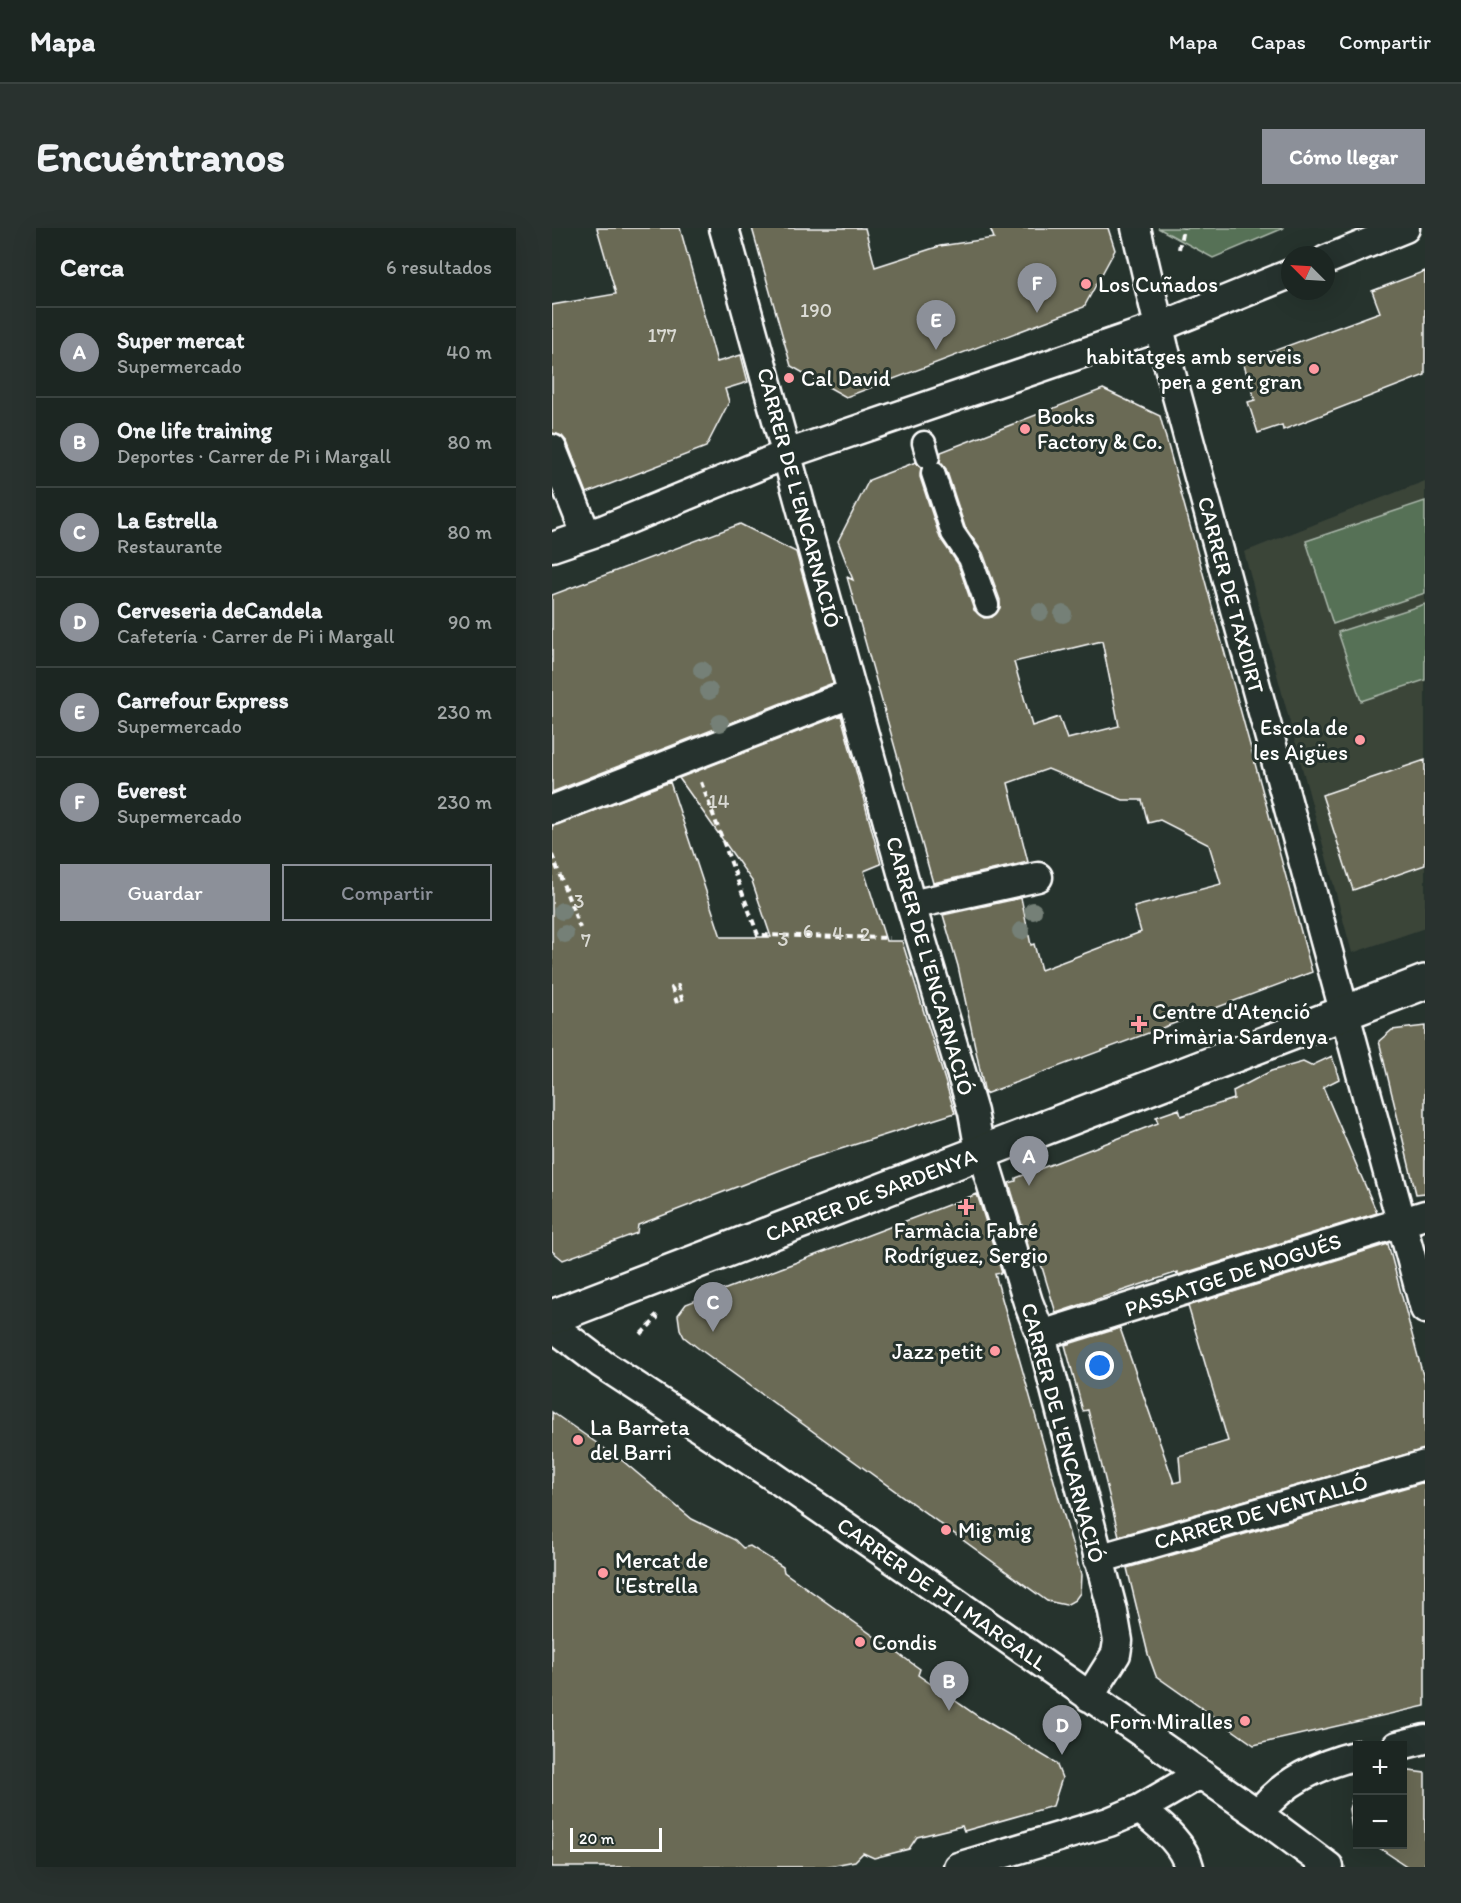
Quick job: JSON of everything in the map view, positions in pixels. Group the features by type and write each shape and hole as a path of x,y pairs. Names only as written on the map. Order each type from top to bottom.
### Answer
{"street":[{"name":"CARRER DE L'ENCARNACIÓ","path":"724,228 911,905 1028,1302 1041,1335 1098,1559 1118,1641 1116,1654 1089,1697"},
{"name":"CARRER DE TAXDIRT","path":"1136,228 1160,327 1345,1013 1413,1219 1425,1309"},
{"path":"1335,256 1405,228"},
{"path":"552,547 605,529 787,454 1160,327 1281,278"},
{"path":"552,449 586,534"},
{"path":"928,458 953,533 970,558 987,605"},
{"path":"552,810 853,693"},
{"path":"911,905 1038,877"},
{"name":"CARRER DE SARDENYA","path":"552,1317 1425,982"},
{"name":"PASSATGE DE NOGUÉS","path":"1041,1335 1413,1219"},
{"name":"CARRER DE PI I MARGALL","path":"552,1326 602,1364 770,1474 1258,1814 1329,1867"},
{"name":"CARRER DE VENTALLÓ","path":"1098,1559 1425,1465"},
{"path":"1407,1744 1425,1739"},
{"path":"1258,1814 1287,1783 1341,1759 1353,1756"},
{"path":"957,1867 1109,1822 1140,1809 1200,1774"},
{"path":"1140,1809 1171,1835 1187,1858 1189,1867"}],"path":[{"path":"1179,249 1183,228"},
{"path":"692,756 758,935 893,939"},
{"path":"552,855 579,928"},
{"path":"677,1004 672,988 678,986 683,1002"},
{"path":"641,1334 657,1318"}],"shaded area":[{"name":"Escola de les Aigües","path":"1425,481 1425,928 1352,953 1244,552"}],"green space":[{"path":"1158,228 1284,228 1213,258"},
{"path":"1425,501 1425,593 1333,624 1306,541"},
{"path":"1425,604 1425,680 1361,701 1338,632"}],"building":[{"path":"597,228 680,228 717,362 741,355 748,382 725,389 729,402 706,447 587,493 567,442 562,436 552,433 552,305 616,294"},
{"path":"752,228 865,228 875,267 940,246 994,238 990,228 1108,228 1115,250 1084,307 846,397 791,366"},
{"name":"habitatges amb serveis per a gent gran","path":"1425,271 1425,375 1283,430 1282,425 1258,433 1248,402 1255,400 1243,362 1380,312 1372,291"},
{"path":"1103,389 1160,416 1312,972 985,1094 958,966 943,915 1021,898 1031,945 1034,944 1041,970 1141,932 1134,907 1221,884 1209,845 1160,820 1148,823 1142,800 1123,800 1048,769 1008,783 1028,862 933,883 847,577 853,580 838,541 869,480 916,462 921,468 920,477 940,538 958,564 974,610 984,618 992,617 1000,608 1000,600 983,553 965,527 946,469 940,462 941,452","holes":["1102,641 1119,726 1067,739 1059,717 1032,726 1014,662"]},
{"path":"740,524 796,552 833,683 552,792 552,595"},
{"path":"841,715 881,864 864,871 886,941 902,941 955,1113 809,1159 638,1225 637,1233 563,1260 552,1251 552,826 670,782 721,937 771,937 752,881 679,778"},
{"path":"1425,760 1425,865 1353,890 1322,795"},
{"path":"1425,1026 1425,1193 1416,1194 1379,1041 1392,1030"},
{"path":"1332,1056 1339,1079 1323,1087 1377,1213 1178,1275 1178,1272 1056,1313 1041,1264 1034,1265 1009,1183 1016,1181 1016,1178 1158,1123 1156,1117 1179,1109 1181,1116 1234,1099 1233,1091 1271,1071 1303,1062 1311,1066"},
{"path":"977,1194 1002,1273 995,1274 1081,1575 1080,1593 1075,1600 1066,1605 1047,1601 698,1348 684,1337 680,1329 678,1315 686,1304"},
{"path":"1388,1244 1425,1383 1425,1449 1119,1536 1088,1410 1083,1411 1065,1345 1120,1328 1174,1483 1181,1481 1179,1456 1228,1441 1188,1306"},
{"path":"552,1412 624,1462 692,1519 735,1540 743,1548 750,1546 783,1567 784,1572 920,1669 918,1675 979,1717 1056,1763 1062,1778 1053,1806 964,1831 962,1826 917,1837 909,1849 874,1858 863,1853 855,1861 824,1867 552,1867"},
{"path":"1425,1482 1425,1706 1254,1745 1156,1676 1148,1654 1127,1568"},
{"path":"1407,1771 1425,1773 1425,1867 1408,1867 1381,1849 1407,1849"},
{"path":"1353,1796 1353,1830 1352,1829 1349,1809"}],"place":[{"name":"Los Cuñados","path":"1086,284"},
{"name":"Everest","path":"1037,313"},
{"name":"Carrefour Express","path":"936,350"},
{"name":"habitatges amb serveis per a gent gran","path":"1314,369"},
{"name":"Cal David","path":"789,378"},
{"name":"Books Factory & Co.","path":"1025,429"},
{"name":"Escola de les Aigües","path":"1360,740"},
{"name":"Centre d'Atenció Primària Sardenya","path":"1139,1024"},
{"name":"Super mercat","path":"1029,1186"},
{"name":"Farmàcia Fabré Rodríguez, Sergio","path":"966,1207"},
{"name":"La Estrella","path":"713,1332"},
{"name":"Jazz petit","path":"995,1351"},
{"name":"La Barreta del Barri","path":"578,1440"},
{"name":"Mig mig","path":"946,1530"},
{"name":"Mercat de l'Estrella","path":"603,1573"},
{"name":"Condis","path":"860,1642"},
{"name":"One life training","path":"949,1711"},
{"name":"Forn Miralles","path":"1245,1721"},
{"name":"Cerveseria deCandela","path":"1062,1755"}]}
